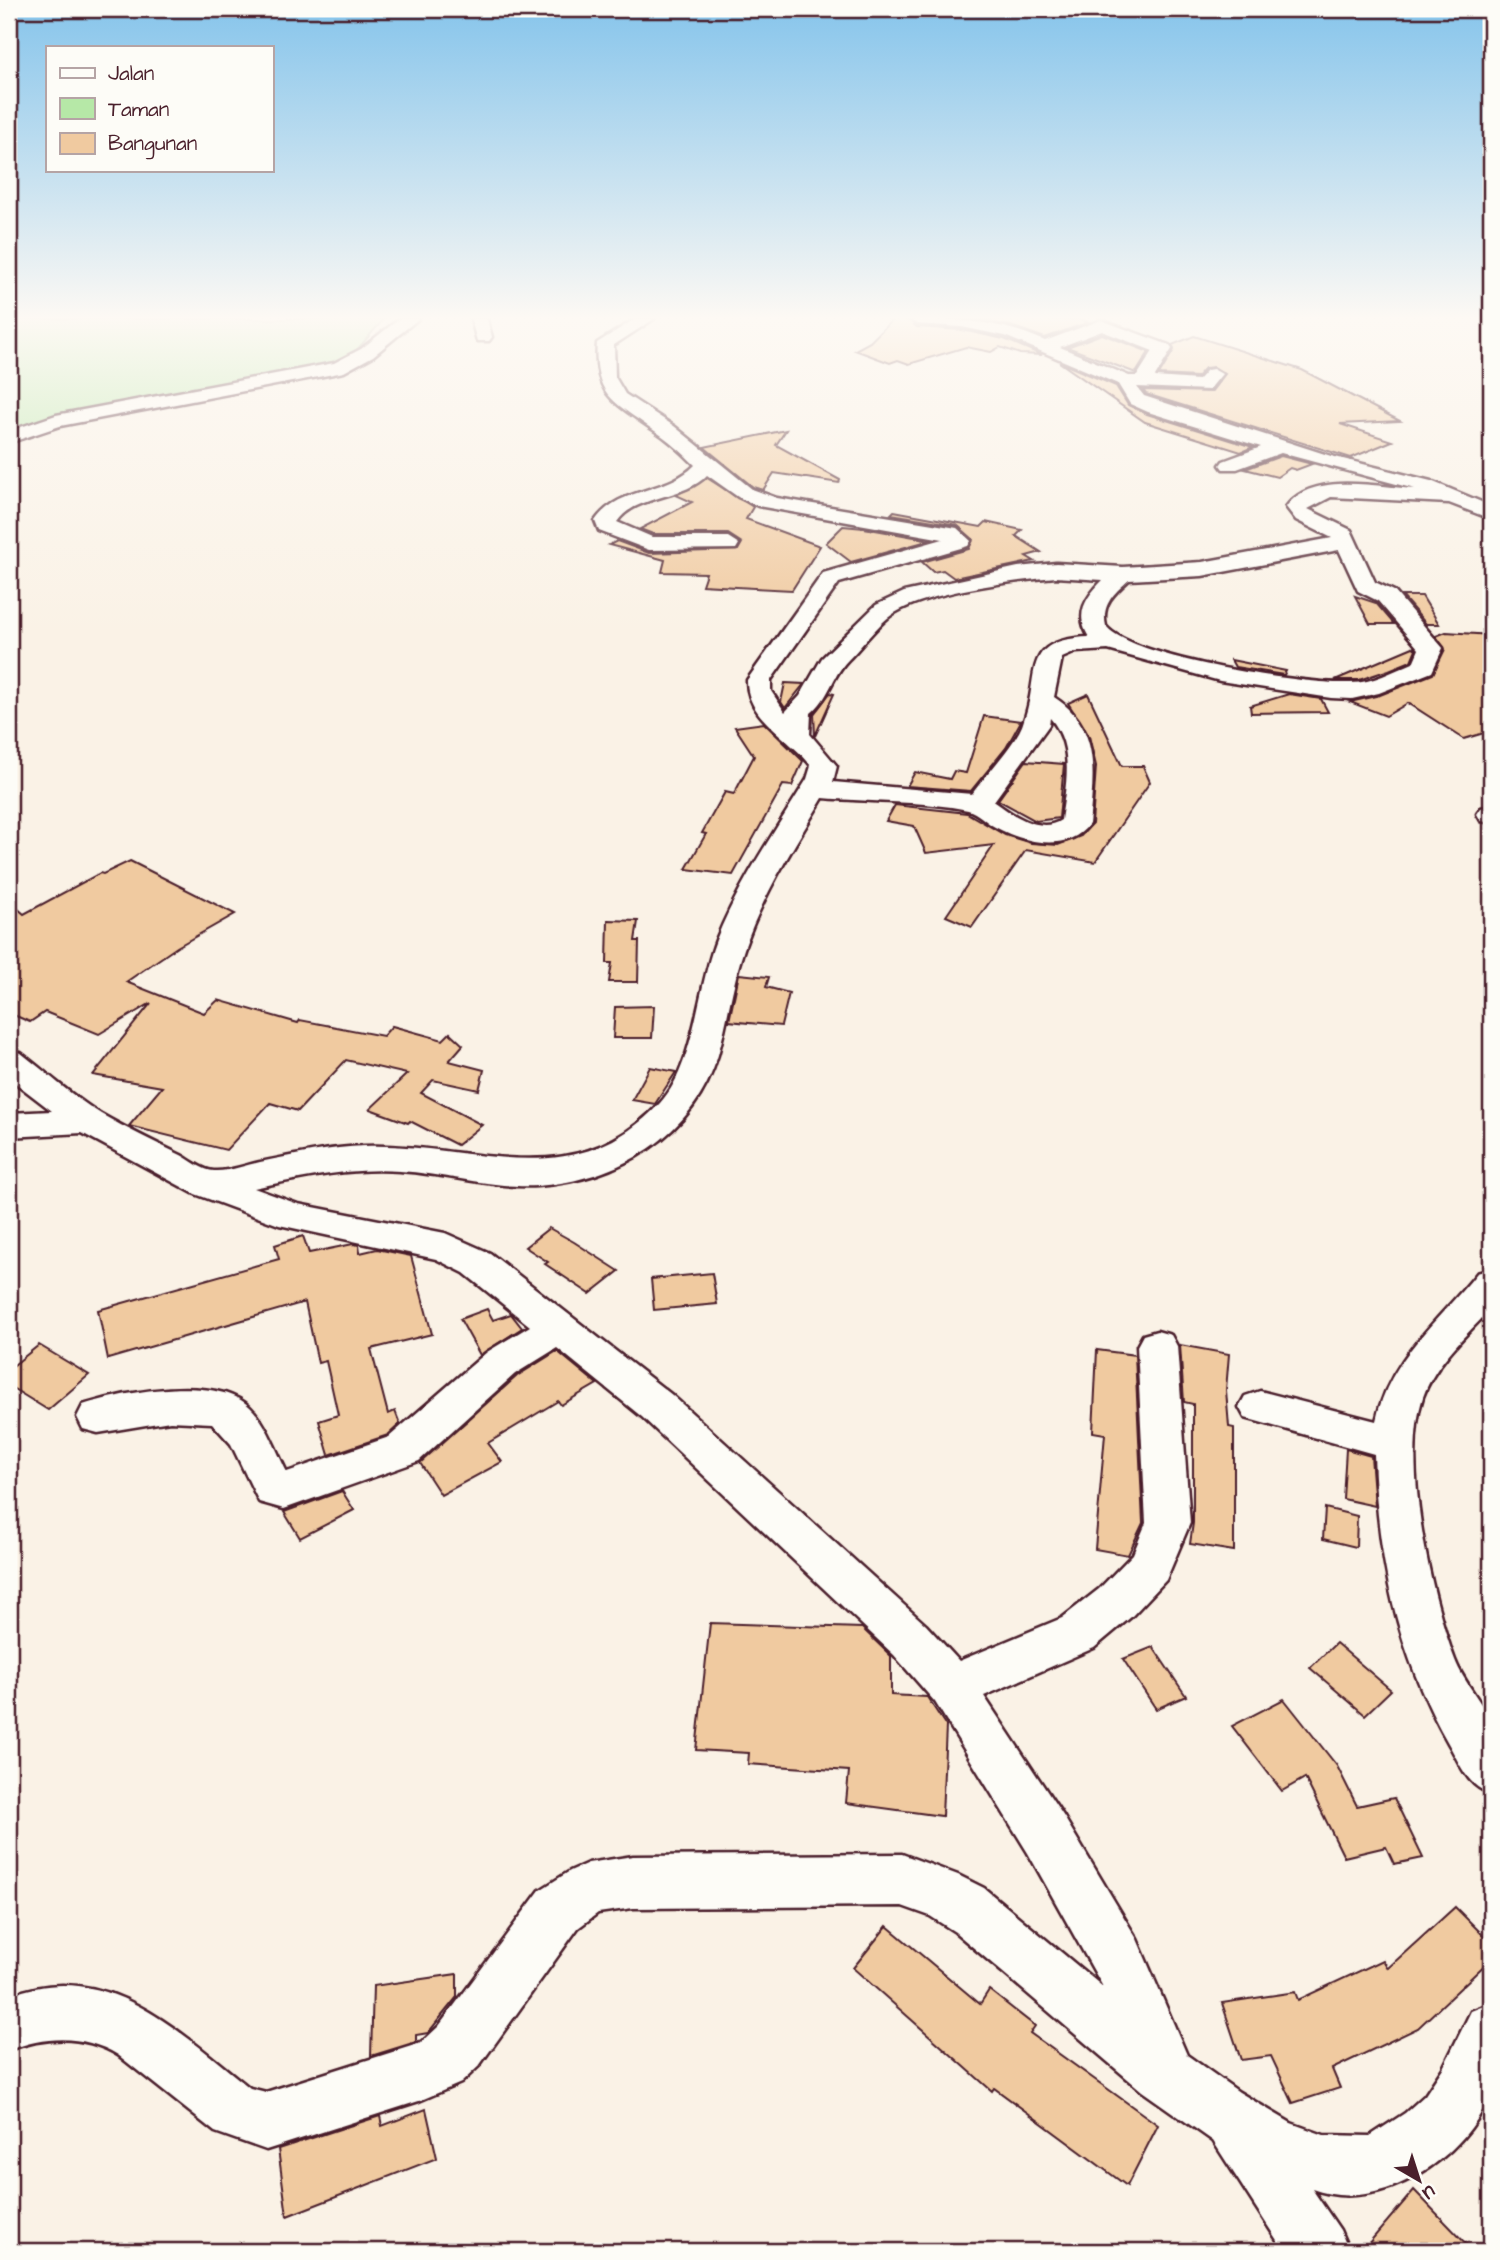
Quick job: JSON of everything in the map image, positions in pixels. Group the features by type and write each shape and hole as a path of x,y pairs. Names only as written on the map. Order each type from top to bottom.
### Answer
{"street":[{"path":"9,438 46,424"},
{"path":"208,1185 383,1158 513,1174 564,1170 600,1160 632,1145 659,1126 687,1089 709,1033 724,961 751,900 815,789 824,766 815,751 767,709 756,690 768,664 831,578 954,544 959,538 949,533 755,498 705,466 684,443 654,424"},
{"path":"1211,424 1324,460 1387,474 1456,497 1491,513"},
{"path":"1230,466 1281,446"},
{"path":"705,466 700,474 680,484 616,509 606,521 607,526 649,543 729,544"},
{"path":"1123,574 1100,593 1095,606 1094,621 1098,634 1110,643 1156,660 1352,691 1423,667 1431,652 1429,643 1386,596 1366,586 1339,532 1303,516 1296,507 1331,491 1456,497"},
{"path":"797,734 798,710 810,701 831,663 884,610 912,597 943,588 1018,574 1056,570 1123,574 1202,569 1346,542"},
{"path":"979,803 1036,724 1052,652 1070,646 1110,643"},
{"path":"815,789 979,803 995,817 1017,828 1059,834 1075,824 1080,747 1066,718 1041,700"},
{"path":"9,1061 87,1121 208,1185 292,1216 445,1247 477,1263 657,1406 910,1640 952,1687 1046,1835 1118,1958 1168,2074"},
{"path":"9,1125 87,1121"},
{"path":"1491,1283 1450,1327 1423,1363 1402,1399 1394,1443 1401,1518 1420,1627 1433,1664 1491,1772"},
{"path":"98,1417 170,1405 221,1407 236,1419 247,1434 274,1489 284,1492 404,1449 501,1363 559,1328"},
{"path":"952,1687 1078,1633 1115,1603 1150,1566 1168,1524 1157,1346"},
{"path":"1260,1406 1394,1443"},
{"path":"9,2023 21,2018 73,2010 113,2021 138,2035 235,2112 266,2122 419,2073 441,2063 459,2046 559,1909 588,1889 632,1882 902,1880 939,1892 973,1912 1093,2018 1228,2117 1271,2145 1329,2167 1366,2166 1405,2150 1451,2108 1491,2031"},
{"path":"1228,2117 1319,2251"}],"green space":[{"path":"9,424 48,424 9,437"}],"building":[{"path":"1153,424 1181,424 1253,447 1241,452"},
{"path":"1244,424 1341,424 1392,441 1351,458"},
{"path":"786,430 776,445 840,480 839,483 774,473 763,490 753,487 704,447"},
{"path":"1281,456 1312,464 1296,470 1290,468 1277,477 1245,469"},
{"path":"707,478 753,507 746,519 820,546 792,590 702,585 706,573 662,572 665,560 609,545 617,541 649,553 738,550 742,543 728,534 653,534 640,529 692,502 676,495"},
{"path":"894,511 981,527 986,522 1022,530 1016,536 1041,552 1026,556 1034,561 954,578 943,570 933,572 922,562 969,549 973,539 957,525 891,514"},
{"path":"843,526 931,540 851,562 826,543"},
{"path":"1355,596 1376,603 1394,624 1370,624"},
{"path":"1402,596 1422,596 1439,624 1426,624"},
{"path":"1446,632 1491,635 1491,731 1464,739 1408,703 1386,716 1350,702 1380,695 1433,674 1445,649 1436,636"},
{"path":"1413,647 1416,649 1411,661 1359,680 1335,680"},
{"path":"1231,660 1286,671 1284,675 1235,667"},
{"path":"785,683 804,684 785,708 781,702"},
{"path":"830,693 834,694 815,736 814,714"},
{"path":"1088,694 1122,766 1143,766 1150,782 1095,862 1026,850 972,927 946,916 994,845 926,853 914,826 886,821 895,805 967,813 1005,835 1031,843 1058,845 1081,836 1092,824 1096,766 1089,736 1068,703"},
{"path":"1289,694 1321,699 1328,712 1251,713 1250,706"},
{"path":"984,716 1021,721 1006,748 971,791 907,786 915,772 950,779 954,771 966,773"},
{"path":"764,723 803,761 792,786 783,785 733,875 686,869 725,792 734,794 754,756 735,727"},
{"path":"1026,761 1064,764 1059,818 1036,821 998,800"},
{"path":"130,861 235,914 177,947 126,982 204,1013 218,1000 298,1023 300,1020 383,1036 392,1026 443,1040 450,1033 463,1045 449,1061 484,1070 479,1090 433,1080 421,1093 482,1125 457,1145 410,1121 408,1123 370,1109 407,1074 346,1060 298,1111 270,1103 226,1150 129,1126 162,1087 93,1075 151,1003 99,1034 45,1012 30,1022 9,1013 9,901 24,914 100,873"},
{"path":"608,920 638,921 635,941 639,941 638,982 609,982 612,963 607,963"},
{"path":"739,974 769,977 766,987 789,993 781,1026 729,1021"},
{"path":"654,1006 652,1038 613,1038 615,1007"},
{"path":"650,1067 676,1072 655,1104 632,1100"},
{"path":"549,1228 619,1271 590,1294 525,1247"},
{"path":"303,1236 309,1253 353,1244 359,1245 360,1253 377,1249 411,1256 432,1334 371,1349 388,1414 395,1411 400,1424 388,1435 329,1455 319,1421 338,1415 326,1361 318,1363 305,1302 108,1359 98,1310 279,1259 275,1245"},
{"path":"712,1273 717,1304 654,1310 651,1279"},
{"path":"487,1309 493,1320 511,1314 522,1328 480,1355 460,1319"},
{"path":"39,1345 89,1375 48,1410 9,1386 9,1369"},
{"path":"1180,1345 1229,1354 1226,1390 1229,1427 1234,1428 1234,1551 1190,1544 1193,1523 1193,1404 1184,1402"},
{"path":"1097,1350 1135,1355 1143,1523 1128,1555 1095,1549 1105,1434 1093,1432"},
{"path":"557,1351 597,1384 561,1405 558,1401 488,1443 502,1462 441,1495 420,1463 517,1376"},
{"path":"1346,1449 1371,1456 1375,1506 1343,1499"},
{"path":"342,1491 354,1510 300,1538 284,1512"},
{"path":"1325,1508 1357,1516 1356,1547 1323,1539"},
{"path":"710,1623 862,1628 891,1656 891,1695 927,1697 946,1726 942,1816 846,1803 849,1771 748,1764 749,1753 696,1750"},
{"path":"1336,1643 1391,1690 1365,1715 1310,1668"},
{"path":"1153,1647 1186,1696 1156,1709 1123,1659"},
{"path":"1284,1699 1337,1766 1357,1806 1394,1798 1423,1858 1394,1864 1386,1847 1344,1857 1305,1778 1282,1791 1232,1726"},
{"path":"1455,1907 1491,1943 1491,1959 1418,2028 1332,2069 1340,2088 1293,2103 1271,2056 1241,2060 1222,2003 1295,1992 1298,2000 1383,1960 1388,1968"},
{"path":"887,1926 980,2004 989,1990 1035,2026 1030,2033 1158,2125 1127,2186 994,2088 992,2091 853,1968"},
{"path":"457,1974 457,1997 428,2033 416,2035 416,2042 371,2056 373,1986"},
{"path":"426,2109 437,2158 287,2216 278,2149 380,2116 382,2126"},
{"path":"1414,2190 1473,2251 1362,2251"}]}
